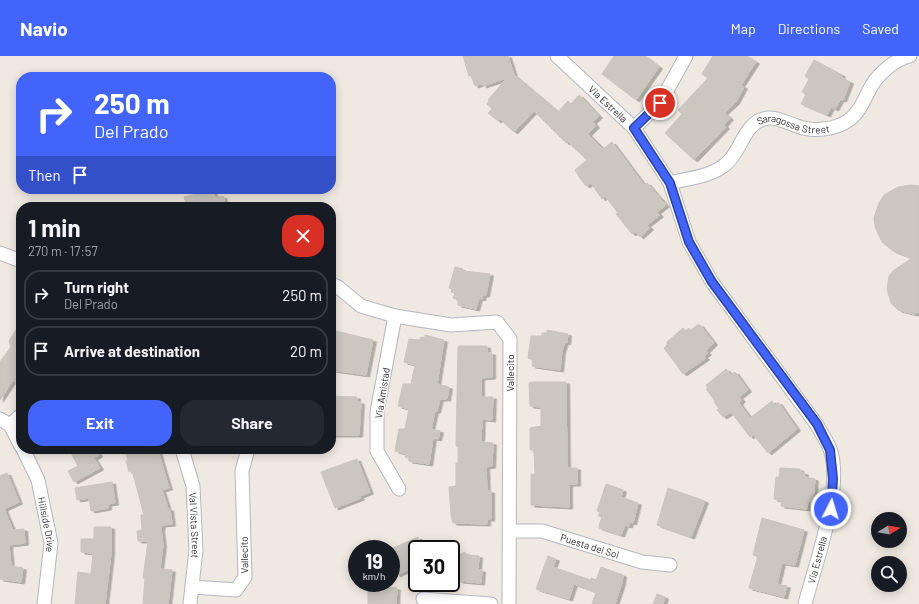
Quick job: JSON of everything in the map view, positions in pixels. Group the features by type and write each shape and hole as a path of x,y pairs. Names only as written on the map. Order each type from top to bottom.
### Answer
{"street":[{"name":"Via Estrella","path":"557,56 634,128 670,183 689,242 712,282 817,424 830,450 833,479 831,509 805,604"},
{"path":"634,128 660,103 686,56"},
{"name":"Saragossa Street","path":"670,183 714,172 726,164 735,154 748,129 756,122 768,118 781,119 798,126 814,130 832,127 848,120 860,108 873,83 888,68 902,58 910,56"},
{"path":"0,253 16,259"},
{"name":"Vallecito","path":"336,286 361,306 395,316 451,325 497,322 510,339 509,604"},
{"name":"Via Amistad","path":"395,316 377,412 377,451 399,489"},
{"path":"16,417 5,422 16,438"},
{"name":"Hillside Drive","path":"25,454 38,480 51,543 44,604"},
{"name":"Val Vista Street","path":"183,454 193,486 196,550 190,604"},
{"name":"Vallecito","path":"192,587 236,590 245,577 242,471 247,454"},
{"name":"Puesta del Sol","path":"510,531 542,531 642,562 670,566"},
{"path":"423,599 491,604"}],"building":[{"path":"463,56 508,56 514,75 558,112 568,101 571,104 579,95 599,116 593,122 596,126 588,134 603,149 612,142 644,185 647,183 666,205 657,212 660,215 647,225 650,228 640,237 635,232 632,234 616,214 618,213 605,196 602,199 591,183 586,186 575,170 587,160 568,142 566,143 534,111 514,132 500,119 498,121 488,113 492,109 487,104 489,101 488,100 507,78 483,86 483,83 475,86 471,76 469,76"},
{"path":"614,56 645,56 659,67 636,100 602,74"},
{"path":"713,56 747,56 756,62 741,85 744,87 736,102 724,113 730,118 724,125 726,127 694,160 665,133 682,114 678,110 708,78 702,74"},
{"path":"814,60 842,75 841,77 850,82 843,100 841,99 835,109 831,107 827,115 801,104 806,94 802,92 809,79 805,76"},
{"path":"911,185 919,186 919,312 914,314 898,310 891,303 887,289 889,276 893,271 912,258 893,251 882,242 875,227 874,218 879,203 884,195 898,187"},
{"path":"196,194 214,194 215,198 223,196 225,202 186,202 184,197"},
{"path":"455,267 463,269 463,271 490,274 486,295 483,295 482,299 479,298 476,309 458,305 458,299 453,298 455,293 451,292 452,289 449,288"},
{"path":"697,325 700,325 714,343 706,351 708,353 704,356 706,358 683,374 664,348 667,345 667,342 683,328 685,331 689,328 690,331"},
{"path":"16,330 16,382 13,380 0,400 0,362 11,347 9,341"},
{"path":"547,330 568,334 567,343 565,342 562,351 560,370 532,366 533,359 528,358 531,336 542,336 542,333 547,333"},
{"path":"336,331 373,340 366,375 336,371"},
{"path":"425,335 444,340 437,384 449,387 447,399 440,399 437,411 435,411 431,429 440,431 438,439 433,438 429,464 409,461 409,458 405,457 406,454 395,451 399,429 405,429 409,409 398,406 403,384 411,384 415,365 404,362 409,339 420,340 421,337 425,338"},
{"path":"458,346 487,346 487,353 492,353 492,377 481,378 481,397 493,397 492,420 482,419 481,442 493,443 492,466 486,467 487,491 491,491 491,519 487,519 487,524 453,523 451,515 449,487 456,486 456,463 458,463 458,446 456,446"},
{"path":"726,369 731,375 735,372 748,390 739,397 742,400 739,403 750,418 772,401 775,405 778,402 797,429 768,453 753,435 750,437 731,412 723,417 717,410 719,409 714,402 715,401 706,389 708,388 706,385"},
{"path":"566,382 567,468 577,468 577,484 570,484 569,487 569,507 531,505 531,474 535,474 534,450 530,450 530,428 541,426 541,407 530,406 529,383"},
{"path":"336,396 357,397 357,402 361,402 359,435 336,435"},
{"path":"72,454 98,454 94,458 100,468 74,482 68,471 78,466"},
{"path":"126,454 159,454 169,488 162,490 168,509 170,509 172,524 162,525 163,545 160,569 172,570 168,604 143,604 145,578 143,578 148,541 138,541 137,531 142,530 141,515 144,515 132,470 129,472 126,461 128,460"},
{"path":"357,459 370,492 360,496 361,498 335,508 321,472"},
{"path":"780,468 800,469 800,472 805,473 804,477 815,479 813,501 808,501 807,509 781,506 782,501 774,499 776,477 779,477"},
{"path":"7,473 19,502 4,509 13,530 24,529 25,543 9,545 11,566 23,568 21,582 0,579 0,476"},
{"path":"112,482 115,503 108,504 108,508 91,511 89,498 77,500 75,488"},
{"path":"606,484 623,490 621,497 638,503 633,523 630,522 629,526 625,525 621,535 599,528 602,517 598,516 600,512 597,511"},
{"path":"668,488 705,501 691,537 657,525"},
{"path":"762,518 804,530 795,565 782,563 777,584 787,586 784,597 749,588 758,556 753,555"},
{"path":"94,527 111,527 111,553 105,604 75,604 78,572 91,574 93,553 81,552 81,539 94,539"},
{"path":"418,537 419,540 411,540"},
{"path":"408,541 408,570 400,574 400,545"},
{"path":"465,552 467,555 479,556 478,570 482,570 481,583 460,581 461,554"},
{"path":"548,556 556,559 553,567 591,580 591,578 596,580 601,567 623,575 615,604 592,604 596,592 574,584 569,599 536,589"},
{"path":"368,592 397,592 396,604 368,604"},
{"path":"657,594 665,597 663,604 653,604"}],"route":[{"path":"660,103 634,128 670,183 689,242 712,282 817,424 830,450 833,479 831,509"}]}
